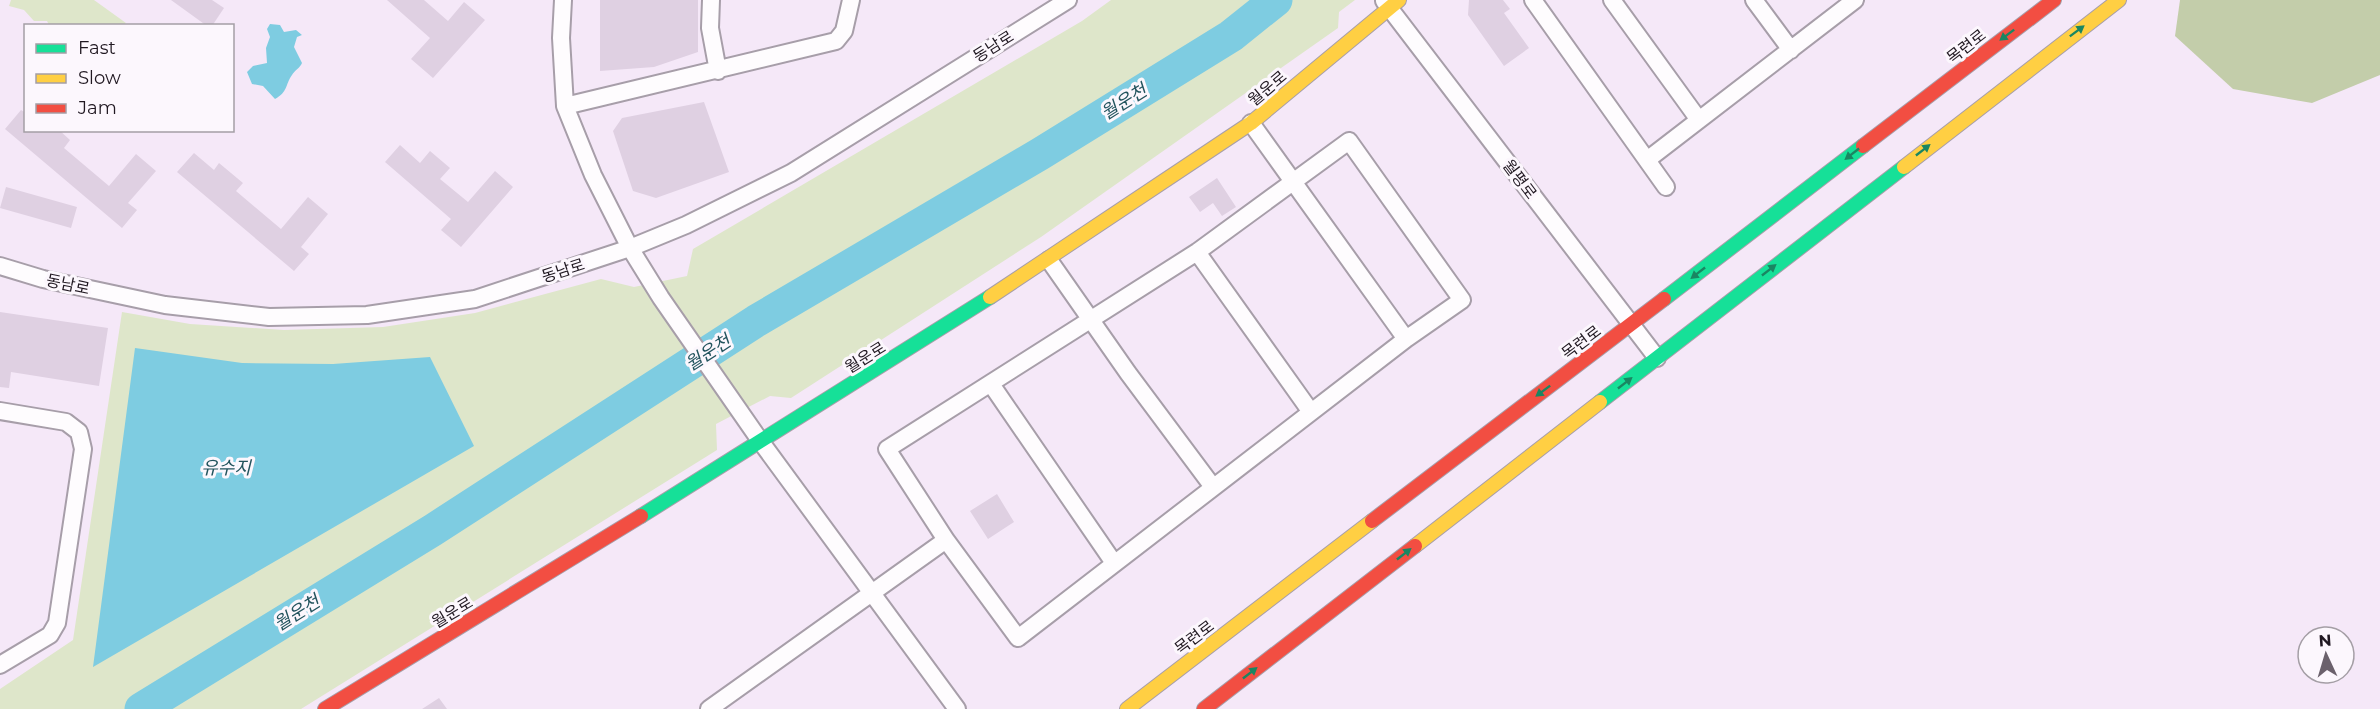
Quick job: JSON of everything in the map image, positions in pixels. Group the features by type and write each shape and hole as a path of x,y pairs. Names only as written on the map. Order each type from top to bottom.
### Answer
{"street":[{"path":"563,0 561,38 565,106 593,175 630,248 761,442 957,709"},
{"path":"711,0 710,28 718,71"},
{"path":"565,106 836,41 844,32 851,0"},
{"name":"동남로","path":"0,266 43,279 165,305 269,317 367,315 475,299 630,248 686,225 791,173 1044,6 1068,0"},
{"path":"1612,0 1699,120"},
{"path":"1754,0 1791,50"},
{"path":"1647,160 1855,0"},
{"name":"목련로","path":"1126,709 2054,0"},
{"path":"1204,709 2119,0"},
{"name":"월평로","path":"1390,2 1657,358"},
{"name":"월운로","path":"325,709 761,442 1049,260 1251,123 1390,2"},
{"path":"1538,2 1666,187"},
{"path":"1251,123 1406,339"},
{"path":"1348,141 1462,300 1406,339 1018,638 946,540 887,449 1092,321 1197,252 1348,141"},
{"path":"1197,252 1311,412"},
{"path":"1049,260 1213,487"},
{"path":"991,384 1114,563"},
{"path":"0,411 66,422 79,432 83,449 57,623 50,635 0,665"},
{"path":"709,709 946,540"}],"green space":[{"path":"11,0 94,0 126,23 48,24 47,21 34,21 24,10 9,6"},
{"path":"1111,0 1355,0 1339,12 1338,28 1041,237 791,398 770,396 716,424 717,450 301,709 0,709 0,689 73,640 122,312 190,324 284,330 383,327 475,313 601,279 634,287 687,276 693,249 1082,21"},
{"path":"2180,0 2380,0 2380,75 2312,103 2233,89 2175,36"}],"water":[{"path":"270,24 280,25 284,32 296,30 302,35 297,37 294,47 302,63 292,75 284,91 275,99 263,86 252,84 247,72 253,66 267,63 266,48 270,37 267,29"},
{"name":"유수지","path":"135,348 242,363 333,364 430,357 474,446 93,667"}],"building":[{"path":"171,0 212,0 224,8 213,24 204,24"},
{"path":"387,0 424,0 448,21 464,2 485,20 433,78 411,59 430,38"},
{"path":"600,0 698,0 698,52 654,67 600,71"},
{"path":"1469,0 1503,0 1510,9 1504,13 1529,48 1504,66 1468,15"},
{"path":"704,102 729,172 656,198 633,191 613,131 622,118"},
{"path":"21,110 24,112 24,132 61,132 70,140 64,148 109,186 136,154 156,171 128,203 137,210 122,228 5,129"},
{"path":"400,145 420,163 430,151 450,168 440,179 468,202 495,171 513,187 461,247 441,230 451,219 385,162"},
{"path":"194,153 214,170 219,163 243,183 236,191 281,229 308,197 328,214 301,247 309,254 294,271 177,172"},
{"path":"1217,178 1236,207 1222,216 1213,203 1200,212 1189,197"},
{"path":"6,187 77,207 71,228 0,208"},
{"path":"0,312 108,328 99,386 11,372 9,388 0,387"},
{"path":"997,494 1014,522 988,539 970,511"},
{"path":"439,698 447,709 422,709"}],"waterway":[{"name":"월운천","path":"141,709 433,530 756,321 1040,154 1231,36 1276,0"}],"traffic: fast":[{"path":"1664,299 1863,146"},
{"path":"1600,402 1904,167"},
{"path":"641,516 990,297"}],"traffic: slow":[{"path":"990,297 1251,123 1399,0"},
{"path":"1904,167 2119,0"},
{"path":"1415,546 1600,402"},
{"path":"1127,709 1372,521"}],"traffic: jam":[{"path":"1863,146 2054,0"},
{"path":"1372,521 1664,299"},
{"path":"325,709 641,516"},
{"path":"1204,709 1415,546"}]}
